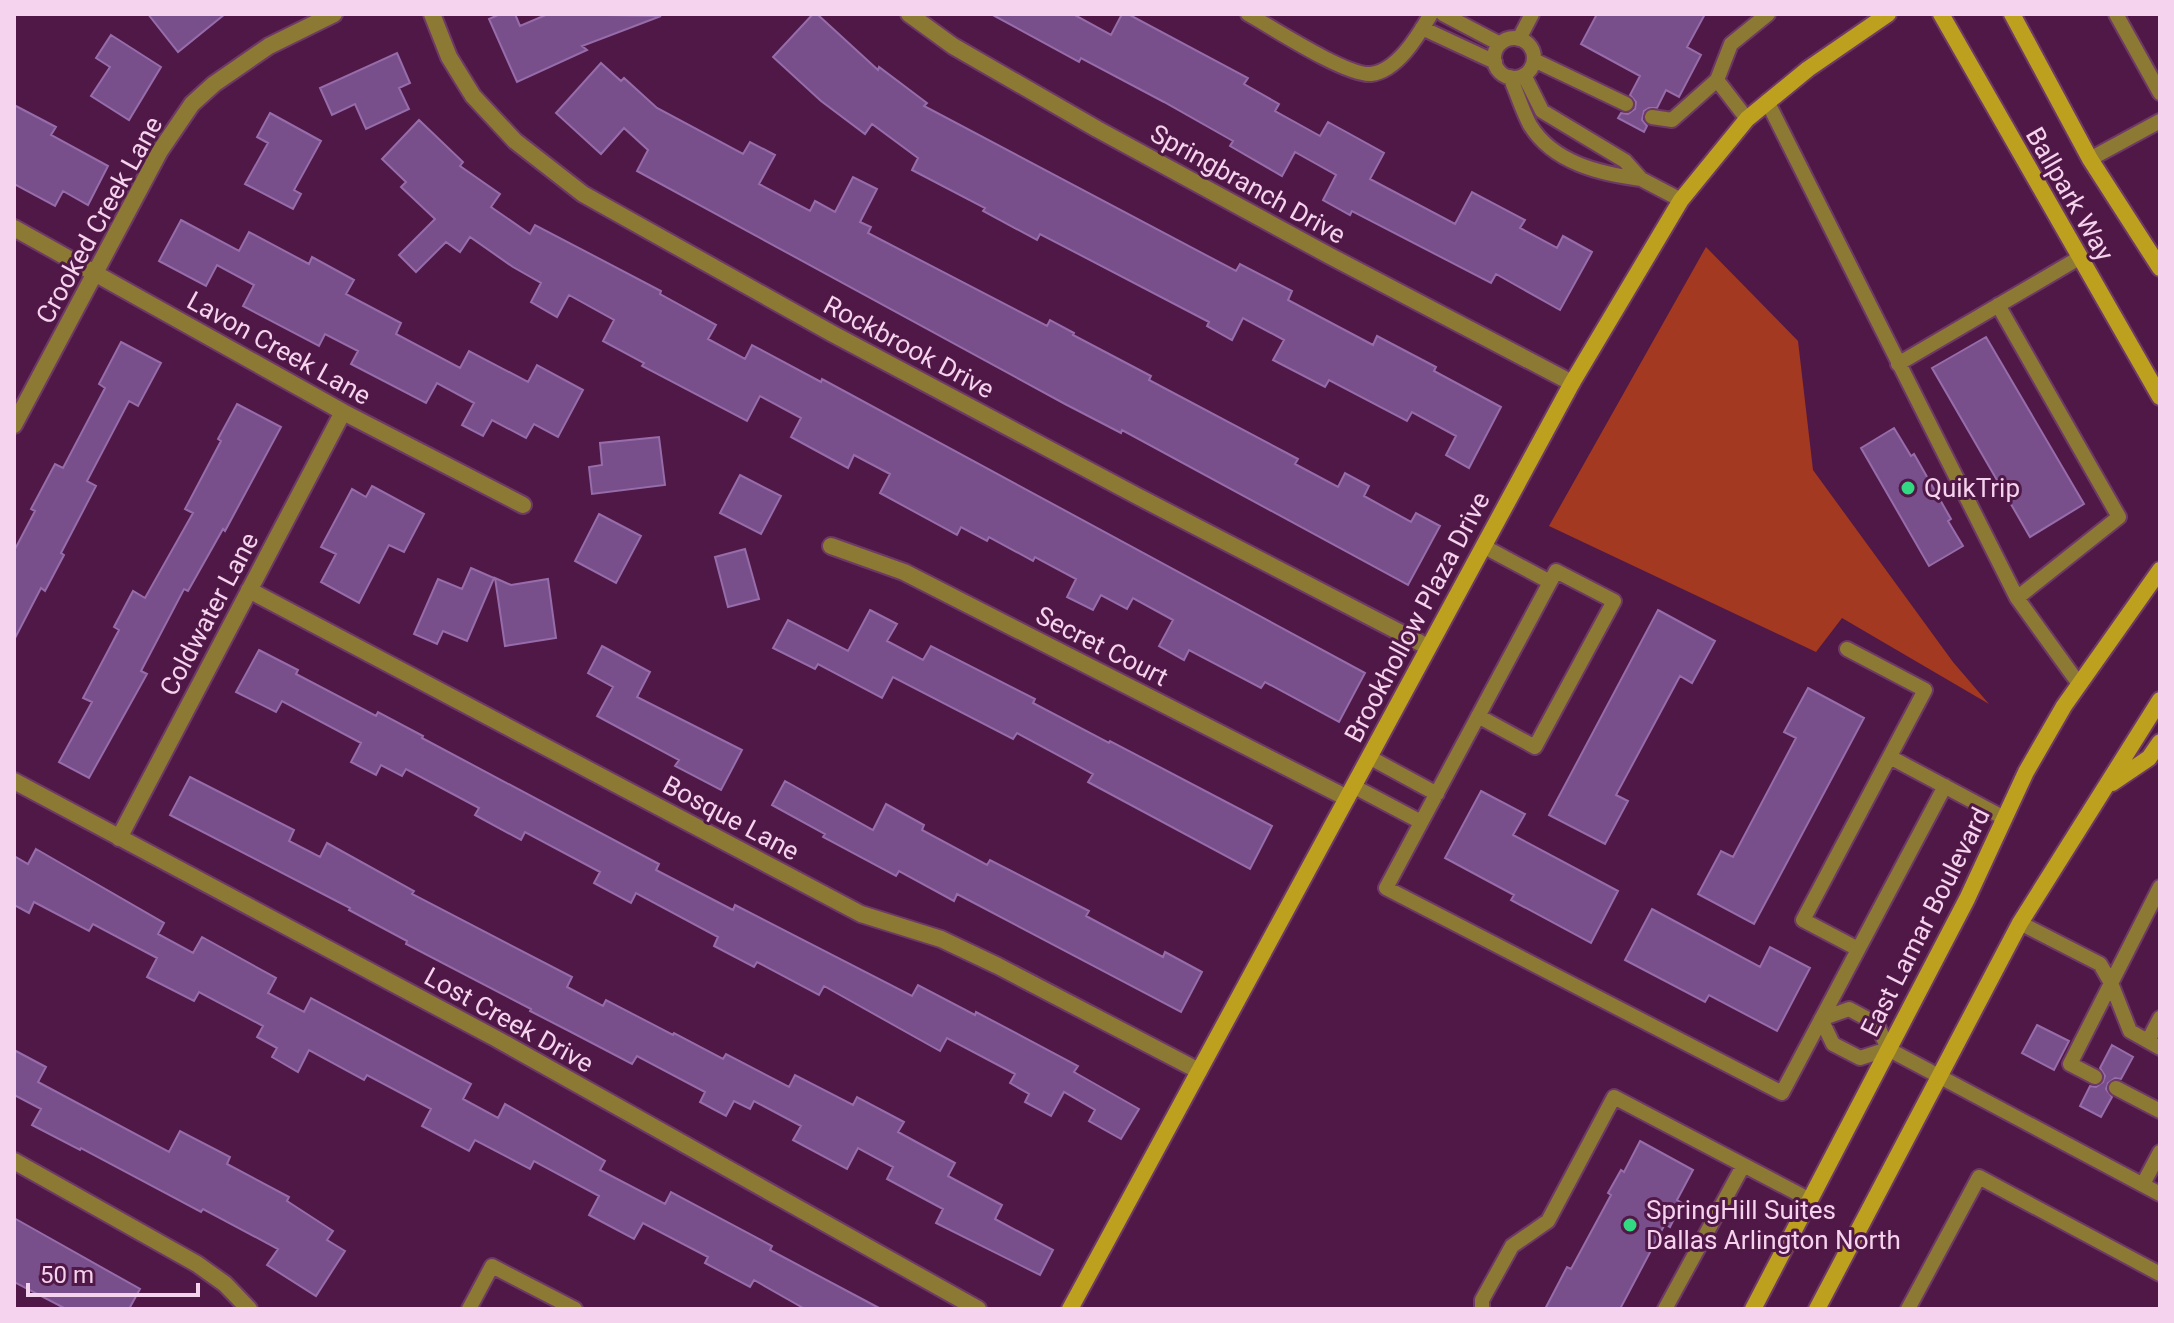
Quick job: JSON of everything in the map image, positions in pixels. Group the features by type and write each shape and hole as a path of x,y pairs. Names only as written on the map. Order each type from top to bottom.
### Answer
{"main road":[{"name":"Brookhollow Plaza Drive","path":"1070,1309 1572,383 1681,200 1747,119 1767,101 1888,14"},
{"name":"Ballpark Way","path":"1941,14 2160,397"},
{"name":"Ballpark Way","path":"2012,14 2090,159 2160,268"},
{"path":"2135,603 2160,552"},
{"name":"East Lamar Boulevard","path":"1753,1309 1977,879 2026,772 2079,684 2160,570"},
{"path":"1820,1308 2020,923 2160,700"},
{"path":"2104,789 2149,758 2160,742"}],"street":[{"name":"Crooked Creek Lane","path":"14,425 160,151 192,104 214,84 269,46 334,14"},
{"name":"Rockbrook Drive","path":"432,14 449,57 473,96 515,141 583,194 833,334 1428,647"},
{"name":"Springbranch Drive","path":"909,14 953,46 1097,129 1572,383"},
{"name":"Lavon Creek Lane","path":"14,228 343,412 523,505"},
{"name":"Coldwater Lane","path":"119,838 343,412"},
{"name":"Secret Court","path":"831,546 904,572 1350,792"},
{"name":"Bosque Lane","path":"249,590 861,914 941,939 1199,1071"},
{"name":"Lost Creek Drive","path":"14,781 495,1038 978,1309"},
{"path":"14,1161 197,1264 225,1284 249,1309"}],"lane":[{"path":"1248,14 1348,69 1371,74 1407,52 1431,14"},
{"path":"1443,14 1500,44"},
{"path":"1519,39 1532,14"},
{"path":"1652,117 1672,120 1717,80 1731,44 1768,14"},
{"path":"2116,14 2160,93"},
{"path":"1422,28 1495,62"},
{"path":"1519,39 1530,46 1534,60 1529,71 1517,76 1500,72 1495,55 1500,44 1505,40 1519,39"},
{"path":"1534,60 1626,104"},
{"path":"1517,76 1531,126 1553,150 1596,171 1641,179 1681,200"},
{"path":"1517,76 1542,111 1625,161 1641,179"},
{"path":"1717,80 1747,119"},
{"path":"1767,101 2017,598 2079,684"},
{"path":"2090,159 2160,121"},
{"path":"1898,364 2079,258"},
{"path":"1998,305 2119,517 2017,598"},
{"path":"1483,546 1550,582"},
{"path":"1478,716 1535,747 1614,601 1556,571 1478,716 1437,794 1386,888 1782,1093 1945,786"},
{"path":"1847,649 1925,690 1803,920 1858,949"},
{"path":"1369,757 1437,794"},
{"path":"1890,757 2004,818"},
{"path":"1350,792 1421,822"},
{"path":"2095,1077 2070,1064 2160,887"},
{"path":"2020,923 2100,964 2130,1031 2154,1045 2160,1018"},
{"path":"1821,1019 1849,1009 1877,1024 1888,1049 2160,1194"},
{"path":"1821,1019 1833,1044 1860,1058 1888,1049"},
{"path":"2116,1088 2160,1111"},
{"path":"1482,1309 1482,1300 1512,1246 1548,1221 1614,1097 1810,1200"},
{"path":"2143,1184 2160,1152"},
{"path":"1665,1309 1743,1166"},
{"path":"1908,1309 1979,1177 2160,1274"},
{"path":"469,1309 492,1266 575,1309"}],"shaded area":[{"path":"1706,247 1798,341 1813,470 1953,662 1989,704 1842,618 1816,652 1549,526"}],"building":[{"path":"148,14 225,14 178,52"},
{"path":"500,14 515,14 520,26 548,14 661,16 582,46 587,50 517,82 489,19"},
{"path":"813,14 817,14 878,70 879,67 927,103 924,106 1236,271 1240,264 1292,291 1288,300 1373,345 1377,336 1436,367 1434,371 1501,407 1469,468 1446,455 1456,436 1412,412 1407,421 1329,380 1325,387 1273,360 1284,340 1243,318 1232,340 1207,326 1209,322 1040,234 1037,240 983,211 985,208 912,170 918,158 872,124 865,134 821,101 773,57"},
{"path":"991,14 1073,14 1111,35 1122,14 1128,14 1248,78 1244,84 1279,104 1275,111 1320,136 1328,122 1384,153 1370,179 1455,224 1472,192 1525,220 1520,228 1557,248 1563,236 1592,252 1560,310 1496,274 1491,283 1352,211 1350,215 1323,200 1336,175 1295,152 1282,176 1230,146 1233,141 1164,102 1081,58 1079,62"},
{"path":"1597,14 1705,14 1687,47 1701,55 1679,97 1666,90 1657,108 1644,111 1642,120 1647,126 1644,132 1618,118 1621,113 1628,114 1635,109 1636,102 1630,95 1640,76 1581,44"},
{"path":"111,35 161,67 129,120 91,96 110,67 96,58"},
{"path":"397,53 410,83 399,88 409,109 366,129 355,104 332,115 320,88"},
{"path":"601,63 621,81 624,78 657,108 743,154 750,142 775,155 759,184 810,211 815,201 835,212 853,177 877,189 860,222 871,227 868,233 1047,326 1050,320 1151,376 1149,380 1298,459 1295,464 1338,487 1345,473 1369,486 1364,496 1411,522 1416,513 1440,526 1408,585 1122,430 1121,433 1065,404 637,171 648,150 624,128 601,154 556,113"},
{"path":"14,105 56,127 51,135 108,166 88,205 63,191 55,206 14,184"},
{"path":"270,113 321,141 294,190 301,194 293,209 245,184 268,143 257,137"},
{"path":"419,120 463,162 460,166 500,194 491,207 530,234 535,225 661,291 660,294 716,325 708,339 745,359 752,345 821,382 822,379 1365,673 1339,722 1265,682 1261,688 1189,650 1184,660 1159,646 1173,620 1133,598 1127,609 1101,595 1093,610 1067,597 1076,579 1035,557 1033,561 989,537 987,541 961,527 957,535 880,493 890,474 854,455 848,468 791,437 801,418 760,396 747,421 642,366 644,363 603,341 614,320 569,295 557,317 531,302 541,283 470,237 460,252 446,242 416,272 399,255 435,219 401,187 406,182 382,159"},
{"path":"181,220 239,251 249,232 309,264 312,257 354,280 346,294 401,323 396,334 460,368 469,351 528,382 537,365 583,390 558,437 534,424 526,438 492,420 483,436 462,425 474,403 437,383 426,403 351,364 358,351 325,334 319,346 243,306 254,285 217,265 206,286 159,261"},
{"name":"QuikTrip","path":"1986,337 2084,504 2030,537 1932,368"},
{"path":"121,342 161,363 138,406 129,401 87,481 96,486 61,553 64,555 45,591 41,588 14,640 14,551 35,511 31,509 55,464 63,468 105,388 99,384"},
{"path":"237,404 281,427 225,531 223,529 188,591 184,589 141,671 147,674 89,778 59,762 92,702 83,698 119,630 114,627 133,591 145,598 193,513 185,509"},
{"name":"QuikTrip","path":"1894,428 1911,456 1914,454 1963,546 1929,566 1861,448"},
{"path":"659,437 665,485 592,494 589,467 602,465 600,443"},
{"path":"740,475 781,496 761,534 720,513"},
{"path":"372,486 424,514 404,552 389,545 359,603 321,582 336,554 321,547 352,489 366,497"},
{"path":"599,514 641,536 616,583 575,561"},
{"path":"745,549 759,599 728,607 715,557"},
{"path":"471,568 494,578 467,641 443,631 437,644 414,634 438,579 462,589"},
{"path":"495,578 511,585 548,579 556,638 505,646"},
{"path":"870,610 897,624 887,641 923,660 931,646 1035,699 1033,703 1272,826 1250,869 1088,782 1093,774 1017,733 1013,739 893,677 882,698 818,664 815,669 773,648 788,620 848,651"},
{"path":"1658,610 1715,641 1692,683 1680,676 1616,795 1628,801 1605,844 1549,815"},
{"path":"602,646 650,672 637,697 742,750 721,790 675,766 679,760 597,716 613,687 588,673"},
{"path":"259,650 298,670 296,674 376,716 378,712 659,864 656,870 733,910 735,905 912,996 918,985 975,1015 976,1012 1078,1066 1074,1072 1139,1109 1121,1139 1089,1121 1095,1110 1064,1092 1051,1116 1025,1102 1029,1094 1010,1083 1015,1074 947,1038 940,1051 824,986 819,995 757,962 754,967 714,946 718,937 636,893 631,903 594,883 600,872 525,832 521,840 475,815 479,808 406,769 402,776 381,765 376,775 351,762 361,743 282,701 276,712 236,692"},
{"path":"1808,688 1864,718 1754,924 1698,894 1721,851 1733,857 1796,738 1784,732"},
{"path":"190,777 294,830 289,841 320,857 327,843 414,891 412,894 572,977 567,987 603,1006 606,1000 723,1059 726,1054 789,1087 795,1075 853,1105 857,1097 904,1122 898,1132 955,1163 948,1176 1002,1205 995,1219 1053,1250 1040,1275 936,1223 943,1209 887,1179 893,1167 858,1148 847,1169 793,1140 801,1126 754,1101 750,1109 734,1101 726,1116 700,1102 705,1092 637,1056 632,1064 406,944 407,941 350,908 170,815"},
{"path":"785,781 873,830 886,804 924,825 922,830 987,865 990,860 1089,911 1086,916 1163,957 1165,952 1202,972 1181,1012 957,894 954,901 899,871 896,876 823,837 825,834 772,805"},
{"path":"1481,791 1525,814 1513,835 1618,891 1591,943 1511,900 1514,895 1445,858"},
{"path":"36,849 164,923 158,934 193,953 202,937 276,978 268,993 304,1012 311,998 471,1084 463,1099 498,1118 505,1104 605,1161 600,1170 665,1204 671,1192 772,1246 770,1250 881,1309 805,1309 754,1280 750,1287 705,1263 708,1257 643,1223 634,1239 589,1215 599,1196 534,1161 530,1169 475,1140 469,1151 422,1126 431,1109 367,1075 364,1080 309,1050 298,1072 272,1057 277,1048 257,1037 263,1026 199,992 194,1001 147,977 157,958 93,924 89,931 34,902 29,913 14,905 14,856 28,864"},
{"path":"1652,909 1760,967 1770,947 1810,968 1777,1031 1709,995 1705,1002 1625,960"},
{"path":"2037,1025 2069,1041 2054,1070 2022,1053"},
{"path":"2112,1045 2133,1057 2121,1079 2115,1078 2108,1083 2106,1089 2112,1097 2101,1117 2080,1106 2090,1086 2096,1087 2103,1082 2105,1076 2100,1068"},
{"path":"14,1050 46,1067 38,1082 169,1152 180,1131 230,1157 227,1164 289,1197 287,1201 333,1231 327,1240 345,1251 316,1296 267,1265 278,1249 32,1125 41,1109 14,1095"},
{"name":"SpringHill Suites Dallas Arlington North","path":"1640,1141 1693,1170 1677,1200 1682,1203 1670,1227 1665,1224 1620,1309 1545,1309 1567,1267 1571,1269 1611,1195 1608,1193 1621,1170 1624,1172"},
{"path":"14,1218 140,1289 129,1309 66,1309 14,1282"}],"place":[{"name":"QuikTrip","path":"1908,488"},
{"name":"SpringHill Suites Dallas Arlington North","path":"1630,1225"}]}
